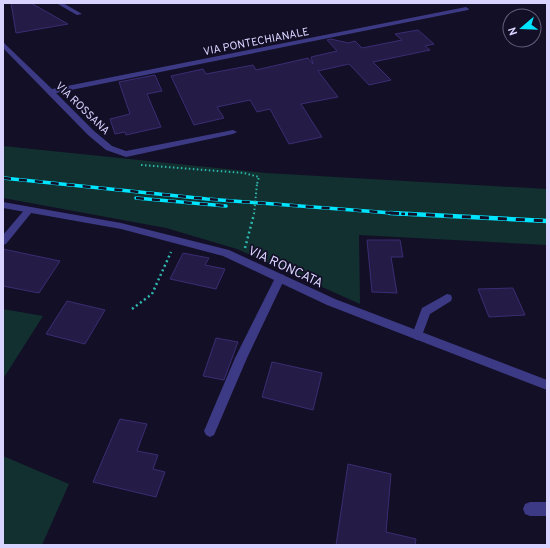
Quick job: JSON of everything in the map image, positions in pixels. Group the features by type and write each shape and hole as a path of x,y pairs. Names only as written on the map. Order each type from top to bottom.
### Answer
{"street":[{"path":"59,3 79,14"},
{"name":"VIA PONTECHIANALE","path":"50,92 466,9"},
{"name":"VIA ROSSANA","path":"3,44 90,133 109,148 126,154"},
{"path":"126,154 233,132"},
{"name":"VIA RONCATA","path":"3,205 121,226 226,253 331,302 547,386"},
{"path":"3,242 29,210"},
{"path":"210,431 241,358 280,278"},
{"path":"417,335 426,311 447,298"},
{"path":"530,508 547,509"}],"path":[{"path":"126,154 142,166 244,173 259,177 254,214 242,261"},
{"path":"132,309 152,294 176,240"}],"green space":[{"path":"3,146 266,173 547,189 547,245 359,235 360,304 237,249 166,228 3,198"},
{"path":"3,309 43,316 3,379"},
{"path":"3,456 69,484 42,545 3,545"}],"building":[{"path":"11,3 31,3 68,24 16,33"},
{"path":"418,30 434,44 425,46 430,50 373,62 391,80 369,85 349,64 318,71 338,97 301,104 322,137 289,144 270,109 257,112 250,100 217,107 224,118 194,125 171,76 203,69 206,74 253,65 256,70 308,58 313,64 311,57 337,51 327,40 331,39 348,43 355,41 362,48 402,40 395,34"},
{"path":"155,75 162,91 147,94 161,127 126,135 125,132 115,134 110,119 130,114 119,82"},
{"path":"367,240 400,240 403,257 391,257 397,293 372,292"},
{"path":"3,249 60,261 39,293 3,286"},
{"path":"183,253 209,258 205,265 225,269 216,289 170,279"},
{"path":"513,288 525,315 489,317 478,289"},
{"path":"67,301 105,310 85,344 46,334"},
{"path":"216,338 238,342 224,380 203,376"},
{"path":"272,362 322,373 313,410 262,397"},
{"path":"120,419 147,424 137,451 158,455 153,469 165,472 156,497 93,482"},
{"path":"348,464 391,474 386,532 416,539 415,545 336,545"}],"railway":[{"path":"3,178 207,199 395,213"},
{"path":"136,198 226,206"},
{"path":"390,213 395,213"},
{"path":"395,213 547,221"},
{"path":"395,213 405,214"}]}
